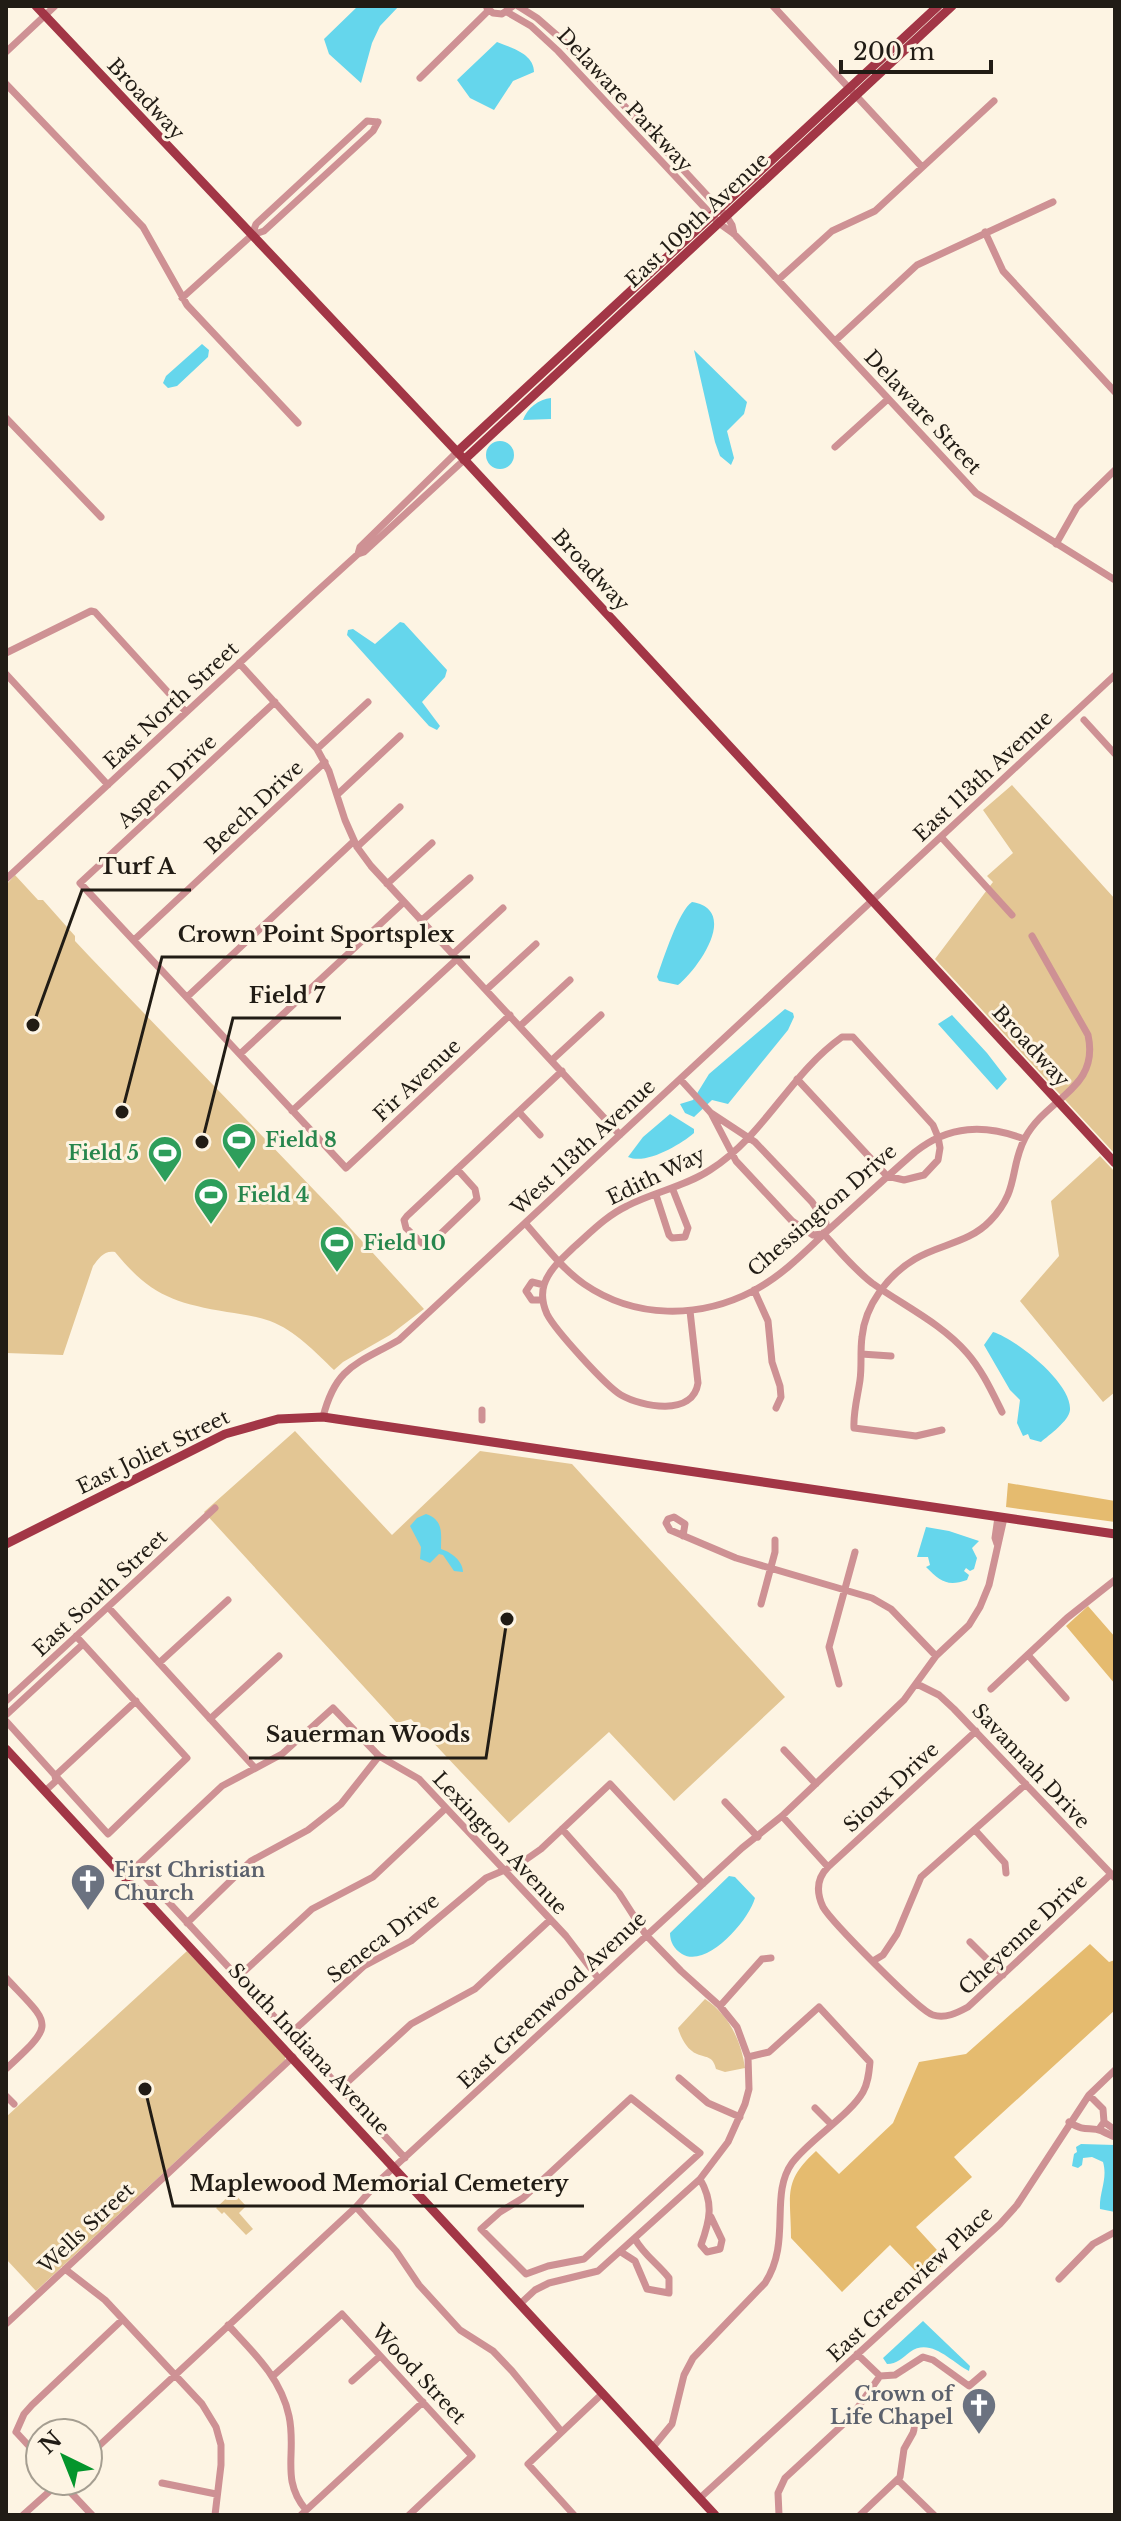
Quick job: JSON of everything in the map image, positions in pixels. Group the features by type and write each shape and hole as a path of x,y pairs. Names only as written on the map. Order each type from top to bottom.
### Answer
{"main road":[{"name":"Broadway","path":"36,6 461,456 1115,1163"},
{"name":"East 109th Avenue","path":"461,456 852,93 938,6"},
{"name":"East 109th Avenue","path":"852,93 952,6"},
{"name":"East Joliet Street","path":"6,1544 225,1434 278,1419 323,1417 1115,1534"},
{"name":"South Indiana Avenue","path":"6,1749 715,2515"}],"street":[{"path":"6,52 55,6"},
{"path":"773,6 922,167"},
{"path":"420,78 488,8 497,14 513,8"},
{"name":"Delaware Parkway","path":"513,8 545,24 568,45 720,217"},
{"name":"Delaware Parkway","path":"513,8 720,217"},
{"path":"6,84 143,227 182,298 298,423"},
{"path":"778,280 832,231 875,211 994,101"},
{"path":"182,298 252,235 264,231 373,131 378,122 367,121 350,136 256,224 252,235"},
{"path":"835,341 917,265 1053,202"},
{"name":"Delaware Street","path":"720,217 976,493 1115,580"},
{"path":"985,232 1003,271 1115,392"},
{"path":"835,447 888,399"},
{"path":"8,423 101,517"},
{"name":"East North Street","path":"6,879 461,456"},
{"path":"1056,544 1077,507 1115,470"},
{"path":"6,653 19,644 95,612 186,712"},
{"path":"239,663 317,749 325,762 356,844 387,884 620,1135"},
{"path":"6,674 108,785"},
{"name":"East 113th Avenue","path":"873,900 1115,675"},
{"name":"Aspen Drive","path":"134,940 80,883 275,702"},
{"path":"317,749 368,702"},
{"path":"1084,720 1115,754"},
{"path":"338,794 400,736"},
{"name":"Beech Drive","path":"134,940 325,762"},
{"path":"187,997 400,807"},
{"path":"942,838 1012,915"},
{"path":"387,884 432,843"},
{"path":"421,921 470,878"},
{"name":"West 113th Avenue","path":"323,1417 328,1397 345,1371 354,1363 399,1340 873,900"},
{"path":"240,1054 404,902"},
{"path":"134,940 292,1111 503,908"},
{"path":"942,1430 916,1436 854,1428 864,1324 882,1289 896,1273 916,1258 972,1235 990,1221 1010,1191 1024,1139 1036,1122 1083,1077 1089,1065 1091,1048 1088,1035 1032,936"},
{"path":"486,990 536,944"},
{"path":"520,1026 570,980"},
{"name":"Fir Avenue","path":"292,1111 346,1168 510,1015"},
{"path":"552,1060 601,1015"},
{"name":"Edith Way","path":"690,1311 697,1389 691,1400 673,1406 636,1401 615,1390 553,1324 543,1300 544,1285 559,1261 615,1212 673,1190 710,1171 732,1155 751,1138 797,1079 846,1036 853,1037 933,1125 938,1137"},
{"path":"457,1169 475,1189 477,1199 431,1243 424,1245 406,1228 404,1220 457,1169 562,1071"},
{"path":"680,1079 708,1110 732,1155 792,1221 813,1235 824,1234"},
{"path":"797,1079 887,1176 910,1179 929,1172 938,1160 938,1137"},
{"path":"708,1110 751,1138 812,1202 826,1223 824,1234"},
{"path":"519,1112 540,1135"},
{"name":"Chessington Drive","path":"525,1223 581,1282 621,1303 653,1311 690,1311 722,1304 778,1275 887,1176 938,1137 976,1128 1024,1139"},
{"path":"656,1195 669,1235 676,1240 681,1239 688,1228 673,1190"},
{"path":"824,1234 850,1264 944,1331 966,1352 977,1365 1002,1412"},
{"name":"Edith Way","path":"543,1300 532,1300 526,1291 532,1282 544,1285"},
{"path":"754,1290 768,1321 772,1362 780,1386 781,1397 776,1408"},
{"path":"861,1354 891,1356"},
{"path":"482,1410 482,1420"},
{"name":"East South Street","path":"6,1701 215,1508"},
{"name":"East Greenwood Avenue","path":"104,2441 598,1978 782,1816 904,1700 936,1656 963,1631 980,1607 992,1577 1001,1517"},
{"path":"683,1536 771,1569 872,1598 891,1609 936,1656"},
{"path":"761,1604 775,1540"},
{"path":"839,1684 829,1647 855,1552"},
{"path":"991,1689 1067,1618 1115,1580"},
{"path":"159,1663 228,1600"},
{"path":"108,1607 255,1768 222,1786 125,1877"},
{"path":"76,1636 187,1758 108,1834 6,1718 83,1644"},
{"path":"1028,1655 1066,1698"},
{"path":"210,1719 279,1656"},
{"name":"Savannah Drive","path":"917,1684 939,1695 976,1731 1113,1876"},
{"path":"42,1788 56,1781 55,1776 136,1701"},
{"name":"Lexington Avenue","path":"255,1768 282,1754 333,1708 379,1756 419,1779 566,1936 598,1978"},
{"name":"Sioux Drive","path":"828,1867 976,1731"},
{"path":"784,1750 816,1784"},
{"path":"187,1923 251,1861 308,1830 332,1812 360,1783 379,1756"},
{"name":"Seneca Drive","path":"290,2034 364,1966 411,1941 486,1878 521,1863 610,1784 703,1884"},
{"path":"782,1816 828,1867 818,1881 824,1908 873,1961 883,1955 897,1934 921,1877 1026,1784"},
{"path":"725,1802 758,1837"},
{"path":"238,1977 312,1909 373,1877 446,1808"},
{"path":"520,2304 535,2290 549,2283 598,2271 700,2179 728,2142 749,2089 748,2057 737,2027 720,2006 646,1935 619,1893 562,1829"},
{"path":"975,1830 1005,1863 1006,1873"},
{"path":"136,1867 405,2158"},
{"name":"Cheyenne Drive","path":"873,1961 919,2007 932,2015 955,2014 968,2007 1113,1876"},
{"path":"341,2088 411,2024 475,1989 550,1920"},
{"path":"970,1942 1003,1975"},
{"path":"720,2006 762,1959 771,1958"},
{"path":"6,1978 41,2016 43,2027 39,2039 6,2069"},
{"path":"247,2008 257,1998"},
{"path":"653,2447 672,2424 684,2375 693,2358 765,2283 774,2269 780,2246 782,2182 792,2163 862,2095 870,2062 819,2007 769,2052 748,2057"},
{"name":"Wells Street","path":"6,2324 293,2057"},
{"name":"East Greenview Place","path":"700,2498 1000,2224 1017,2205 1089,2095 1115,2070"},
{"path":"679,2078 708,2103 740,2117"},
{"path":"1089,2095 1103,2109 1104,2122 1099,2129"},
{"path":"6,2096 14,2104"},
{"path":"700,2153 584,2259 526,2274 481,2229 523,2198 631,2098 713,2163"},
{"path":"815,2108 831,2124"},
{"path":"1069,2122 1088,2131 1099,2129 1115,2137"},
{"path":"1104,2122 1115,2130"},
{"path":"700,2179 708,2192 711,2217 722,2240 720,2249 707,2252 701,2245 711,2217"},
{"path":"356,2207 460,2330 503,2361 561,2431"},
{"path":"631,2217 643,2231"},
{"path":"1059,2279 1093,2244 1115,2232"},
{"path":"621,2252 635,2261 647,2289 669,2293 669,2278 659,2265 643,2253 635,2239"},
{"path":"65,2269 105,2300 202,2404 216,2427 221,2445 215,2515"},
{"name":"Wood Street","path":"273,2376 342,2314 472,2456 409,2515"},
{"path":"16,2432 32,2405 122,2320"},
{"path":"228,2325 273,2376 289,2413 292,2489 304,2513 423,2402"},
{"path":"857,2354 880,2376 895,2375 923,2357 933,2360 969,2386 983,2374"},
{"path":"352,2381 380,2356"},
{"path":"779,2515 778,2493 785,2478 851,2417 880,2376"},
{"path":"574,2515 528,2464 603,2393"},
{"path":"860,2515 898,2480 904,2449 917,2419"},
{"path":"7,2434 16,2432"},
{"path":"16,2432 24,2441"},
{"path":"898,2480 934,2515"},
{"path":"162,2483 216,2494"},
{"path":"23,2515 43,2497"},
{"path":"76,2497 92,2515"}],"shaded area":[{"path":"1012,785 1115,899 1115,1154 935,959 993,882 987,876 1013,853 983,810"},
{"path":"15,875 38,900 43,900 75,936 75,941 424,1309 390,1335 334,1370 304,1342 279,1325 254,1316 192,1305 164,1295 140,1278 115,1252 108,1252 93,1266 63,1355 6,1353 6,885"},
{"path":"1100,1156 1115,1172 1115,1392 1103,1402 1020,1301 1059,1256 1051,1201"},
{"path":"295,1431 392,1535 480,1451 572,1464 785,1697 674,1801 609,1732 509,1823 411,1719 397,1723 204,1512"},
{"path":"1008,1483 1115,1501 1115,1522 1006,1507"},
{"path":"1088,1606 1115,1637 1115,1684 1066,1626"},
{"path":"1090,1944 1109,1962 1115,1960 1115,2010 954,2157 972,2177 916,2227 947,2261 925,2281 890,2245 842,2292 791,2238 791,2190 805,2162 816,2151 839,2174 893,2123 919,2062 966,2054"},
{"path":"187,1951 285,2055 285,2060 36,2291 6,2259 6,2117"},
{"path":"705,1999 721,2013 732,2029 745,2068 725,2072 716,2069 711,2060 687,2047 678,2028"},
{"path":"233,2192 246,2206 239,2213 253,2229 246,2235 216,2208"}],"water":[{"path":"358,6 399,6 380,26 361,83 329,54 324,39"},
{"path":"497,42 526,56 534,72 513,81 494,110 470,98 457,80"},
{"path":"202,344 209,350 208,357 177,386 168,388 163,383 166,376"},
{"path":"694,350 747,402 744,414 727,431 734,458 731,465 720,456 715,442"},
{"path":"551,398 551,419 523,420 534,405"},
{"path":"500,441 510,445 514,455 510,465 500,469 490,465 486,455 490,445"},
{"path":"400,622 447,670 445,677 422,702 440,726 437,730 429,726 347,635 348,630 353,629 375,644"},
{"path":"692,902 706,907 713,916 714,928 710,940 704,954 678,985 659,981 657,977 672,936"},
{"path":"785,1009 794,1017 788,1030 728,1104 712,1100 694,1117 685,1113 680,1104 693,1100 709,1074"},
{"path":"952,1015 1007,1079 997,1090 938,1024"},
{"path":"670,1114 694,1129 694,1133 653,1156 628,1157 643,1137"},
{"path":"993,1332 1015,1343 1041,1364 1053,1375 1068,1399 1070,1410 1066,1419 1041,1442 1030,1439 1028,1434 1023,1436 1017,1423 1020,1400 1010,1390 984,1345"},
{"path":"426,1514 439,1524 441,1549 456,1558 463,1572 454,1571 443,1555 439,1554 430,1563 420,1559 421,1547 410,1526"},
{"path":"926,1527 979,1541 972,1548 977,1558 974,1569 970,1571 966,1568 964,1571 969,1575 967,1580 954,1583 944,1581 926,1567 930,1565 928,1557 917,1557"},
{"path":"729,1876 735,1877 755,1898 745,1918 715,1949 692,1957 682,1954 673,1945 670,1933"},
{"path":"1081,2144 1115,2145 1115,2212 1100,2209 1103,2162 1092,2157 1083,2158 1078,2168 1072,2166 1076,2147"},
{"path":"923,2321 970,2366 969,2371 941,2352 926,2347 887,2364 883,2358"}],"place":[{"name":"Turf A","path":"33,1025"},
{"name":"Crown Point Sportsplex","path":"122,1112"},
{"name":"Field 7","path":"202,1142"},
{"name":"Field 8","path":"239,1171"},
{"name":"Field 5","path":"165,1184"},
{"name":"Field 4","path":"211,1226"},
{"name":"Field 10","path":"337,1274"},
{"name":"Sauerman Woods","path":"507,1619"},
{"name":"First Christian Church","path":"88,1912"},
{"name":"Maplewood Memorial Cemetery","path":"145,2089"},
{"name":"Crown of Life Chapel","path":"979,2436"}]}
